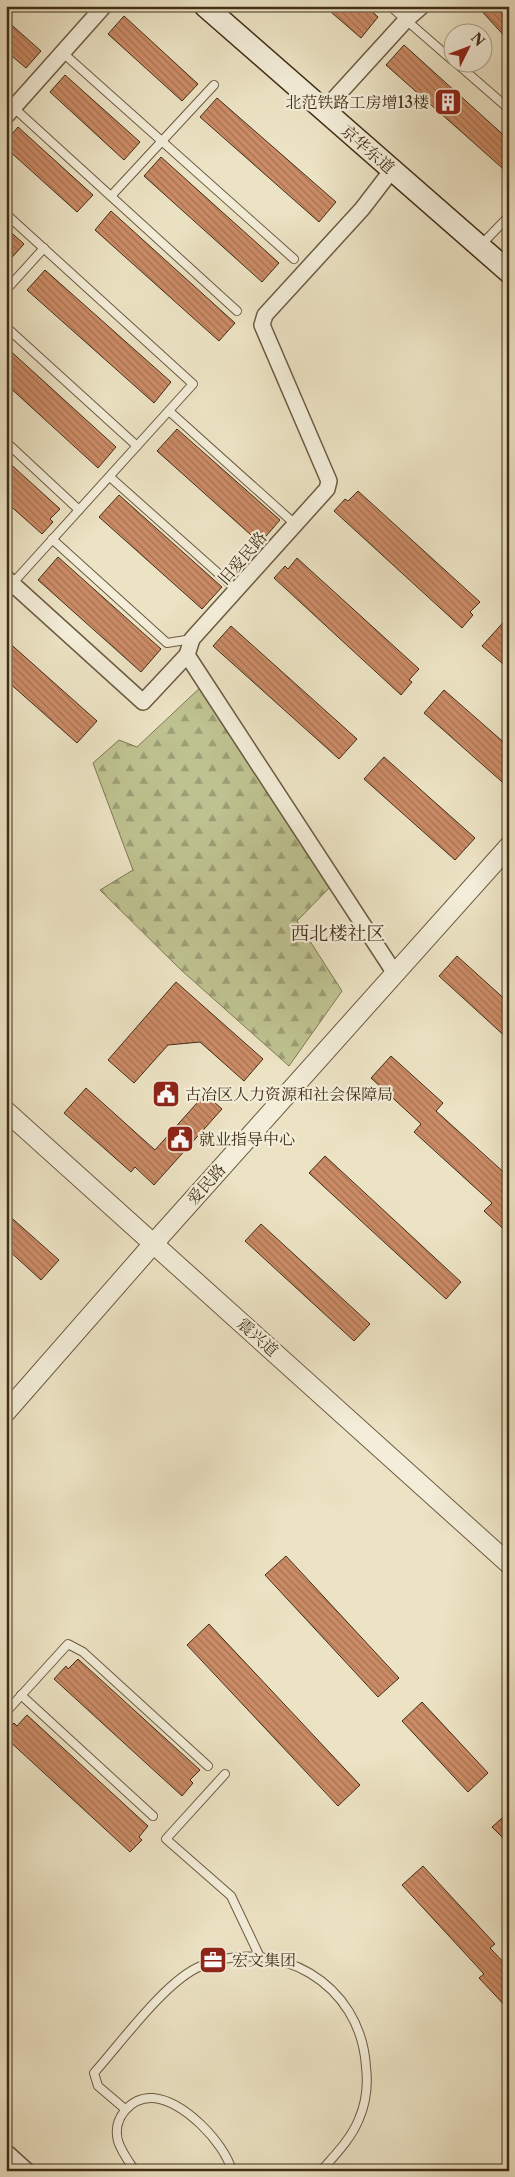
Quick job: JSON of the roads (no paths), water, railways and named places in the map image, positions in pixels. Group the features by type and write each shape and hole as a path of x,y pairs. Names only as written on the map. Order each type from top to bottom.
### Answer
{"main road":[{"name":"京华东道","path":"211,8 509,272"}],"street":[{"path":"10,112 104,6"},
{"path":"324,110 406,20 422,6"},
{"name":"旧爱民路","path":"187,655 192,639 327,489 329,481 262,325 265,315 362,210 392,170"},
{"path":"9,581 143,702 187,655 394,972"},
{"name":"爱民路","path":"6,1412 154,1242 394,972 509,846"},
{"name":"震兴道","path":"6,1111 154,1242 509,1564"},
{"path":"6,2152 27,2171"}],"lane":[{"path":"390,6 442,51"},
{"path":"63,53 294,259"},
{"path":"467,72 509,109"},
{"path":"111,196 214,85"},
{"path":"10,112 111,196 237,311"},
{"path":"6,214 193,384 52,539 9,581"},
{"path":"480,246 509,216"},
{"path":"6,290 44,248"},
{"path":"6,327 137,446"},
{"path":"169,411 294,524"},
{"path":"6,442 79,510"},
{"path":"110,476 237,591"},
{"path":"52,539 166,643 192,639"},
{"path":"6,1712 68,1644 83,1652 208,1766"},
{"path":"21,1695 153,1816"},
{"path":"225,1774 166,1839 232,1896 260,1957"},
{"path":"125,2110 98,2086 94,2073 170,1986 200,1966 234,1956 269,1957 302,1968 331,1988 353,2016 365,2049 368,2085 359,2119 341,2149 321,2171"},
{"path":"135,2171 118,2141 119,2119 125,2110 134,2103 144,2099 155,2098 184,2111 213,2137 232,2171"}],"place":[{"name":"北范铁路工房增13楼","path":"448,102"},
{"name":"古冶区人力资源和社会保障局","path":"166,1094"},
{"name":"就业指导中心","path":"180,1139"},
{"name":"宏文集团","path":"213,1960"}],"district":[{"name":"西北楼社区","path":"338,933"}]}
